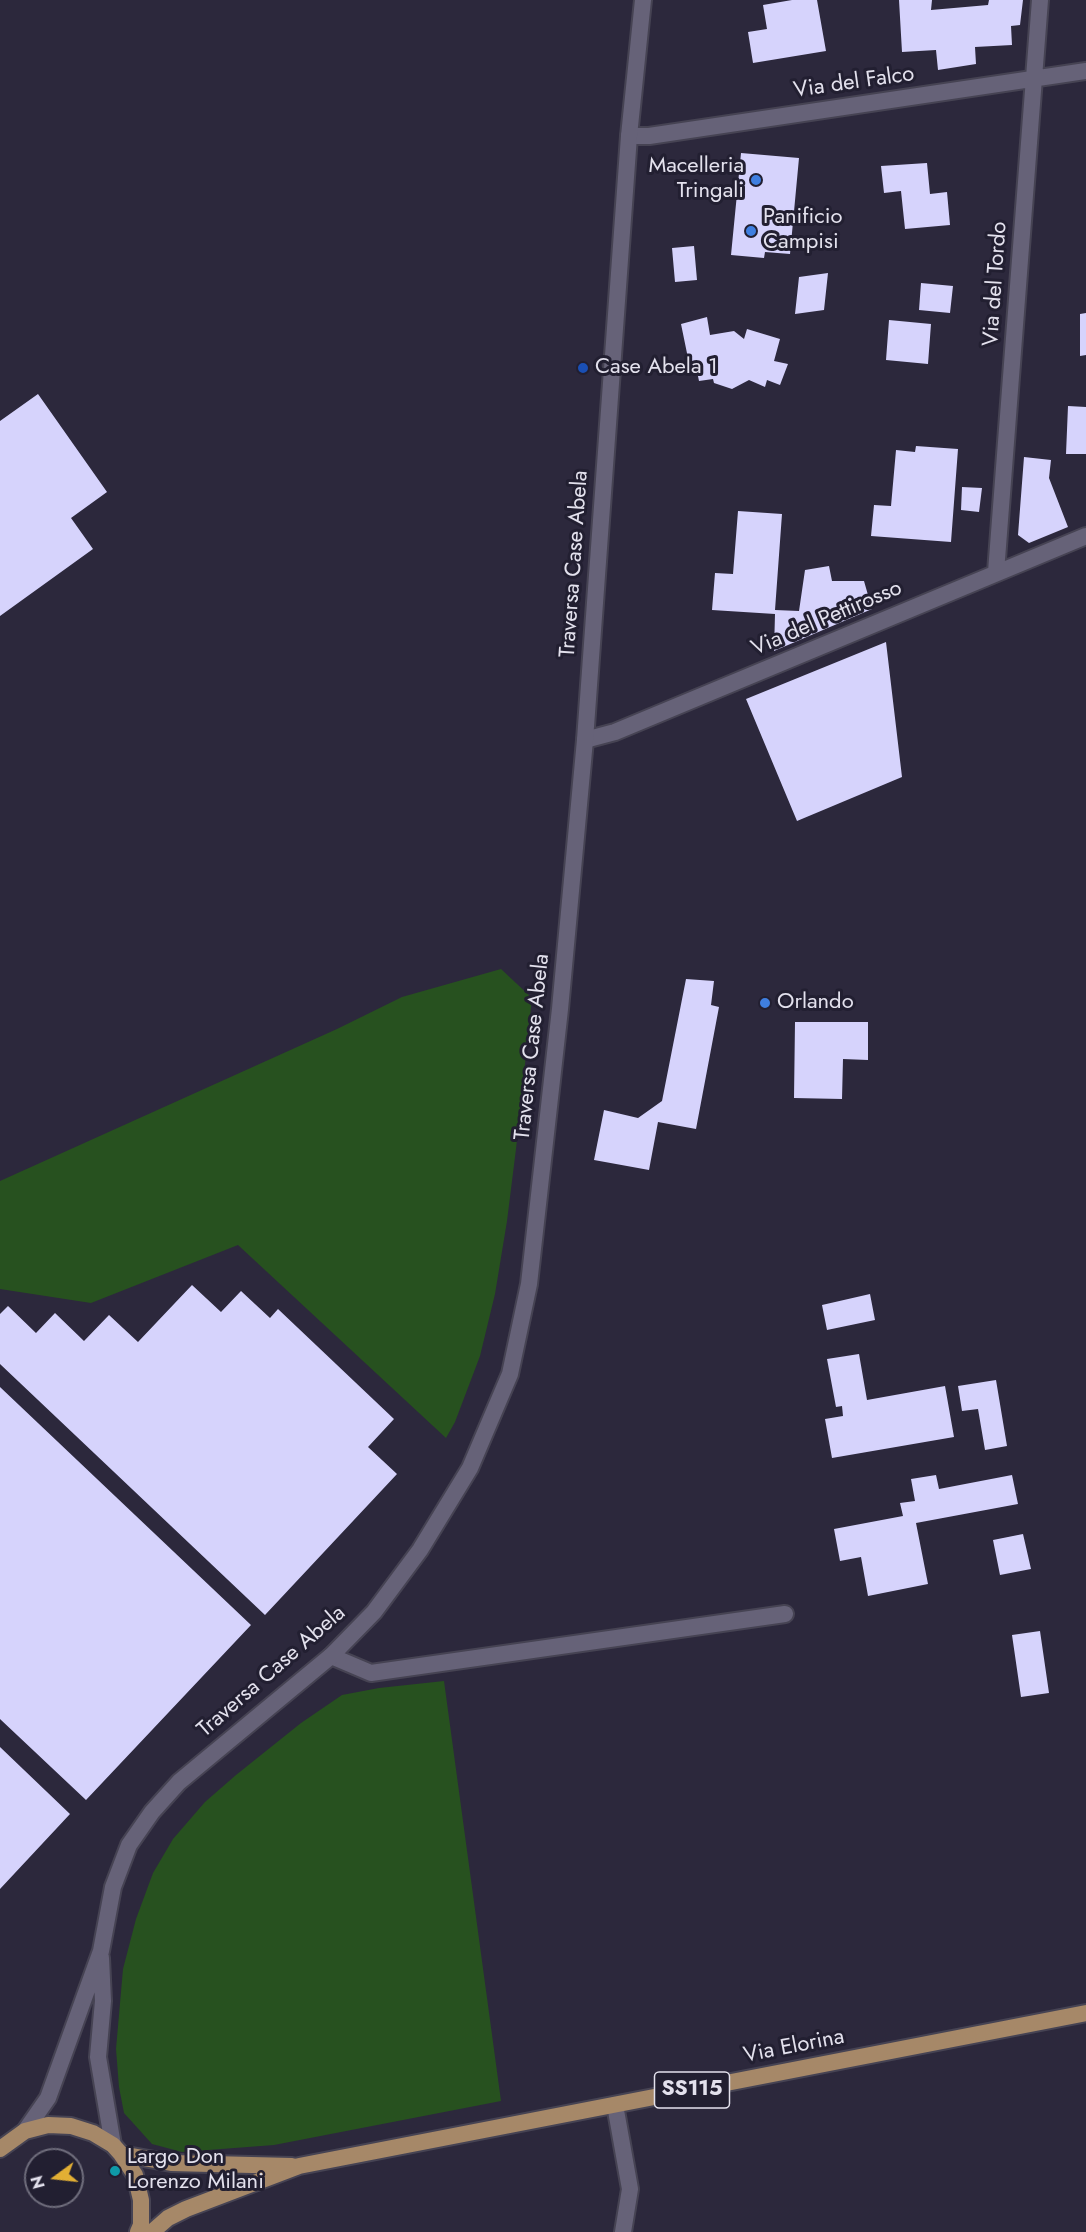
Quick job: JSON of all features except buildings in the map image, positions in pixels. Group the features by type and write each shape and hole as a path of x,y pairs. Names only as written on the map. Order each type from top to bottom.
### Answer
{"main road":[{"name":"Via Elorina","path":"299,2166 1086,2013"},
{"path":"0,2149 25,2131 48,2125 71,2126 93,2133 117,2150 135,2175 141,2200 141,2225 138,2232"},
{"path":"117,2150 171,2163 299,2166"},
{"path":"152,2232 168,2218 186,2209 299,2166"}],"street":[{"name":"Traversa Case Abela","path":"101,1951 113,1887 129,1845 152,1812 179,1782 331,1656 374,1612 420,1550 470,1468 510,1374 529,1284 560,1009 585,740 628,136 644,0"},
{"name":"Via del Tordo","path":"996,572 1040,0"},
{"name":"Via del Falco","path":"628,136 649,136 1086,71"},
{"name":"Via del Pettirosso","path":"585,740 615,732 1086,536"},
{"path":"331,1656 371,1673 785,1614"},
{"path":"25,2131 48,2098 101,1951"},
{"path":"101,1951 103,2001 98,2057 117,2150"},
{"path":"615,2105 630,2188 623,2232"}],"green space":[{"path":"501,969 532,998 516,1149 495,1294 480,1356 455,1422 446,1438 238,1245 91,1303 0,1289 0,1181 337,1029 402,997"},
{"path":"444,1681 501,2101 274,2145 182,2152 152,2144 124,2113 116,2049 123,1969 136,1919 153,1873 173,1839 205,1802 236,1775 301,1723 342,1695 379,1688"}],"place":[{"name":"Macelleria Tringali","path":"756,180"},
{"name":"Panificio Campisi","path":"751,231"},
{"name":"Case Abela 1","path":"583,368"},
{"name":"Orlando","path":"765,1003"},
{"name":"Largo Don Lorenzo Milani","path":"115,2171"}]}
